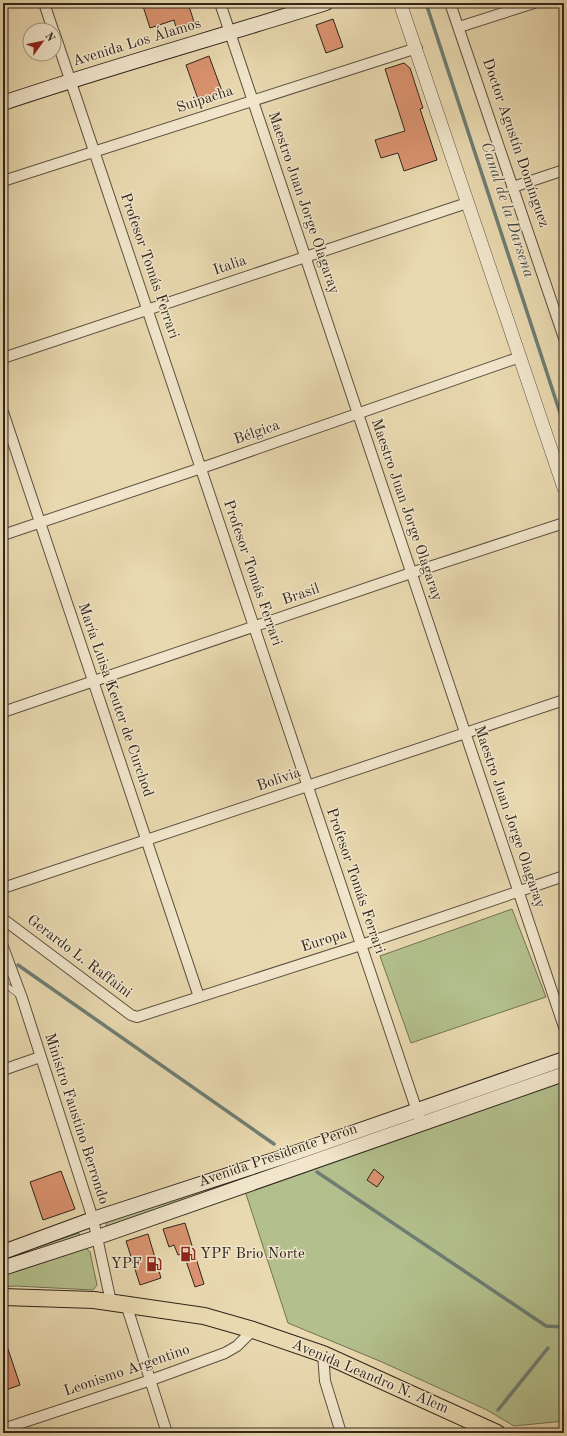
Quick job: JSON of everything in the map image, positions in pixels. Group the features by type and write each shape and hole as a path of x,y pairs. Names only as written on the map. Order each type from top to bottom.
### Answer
{"main road":[{"name":"Avenida Los Álamos","path":"3,103 70,80 326,3"},
{"name":"Avenida Presidente Perón","path":"3,1252 93,1219 239,1172 564,1059"},
{"name":"Avenida Presidente Perón","path":"3,1268 98,1237 564,1074"},
{"path":"239,1172 243,1186"},
{"name":"Avenida Leandro N. Alem","path":"3,1297 65,1298 118,1303 204,1316 253,1330 323,1354 494,1432"}],"street":[{"name":"Profesor Tomás Ferrari","path":"44,3 51,22"},
{"name":"Maestro Juan Jorge Olagaray","path":"220,3 564,1027"},
{"path":"400,3 564,488"},
{"name":"Doctor Agustín Domínguez","path":"450,3 564,338"},
{"path":"459,27 534,3"},
{"name":"Suipacha","path":"3,182 416,48"},
{"name":"Profesor Tomás Ferrari","path":"62,56 422,1124"},
{"path":"513,187 564,170"},
{"name":"Italia","path":"3,358 467,203"},
{"name":"Bélgica","path":"3,535 520,358"},
{"name":"María Luisa Keuter de Curchod","path":"3,412 199,997"},
{"name":"Brasil","path":"3,712 564,523"},
{"name":"Bolivia","path":"3,888 564,700"},
{"name":"Europa","path":"137,1017 361,945 564,876"},
{"name":"Gerardo L. Raffaini","path":"3,919 131,1015 137,1017"},
{"name":"Ministro Faustino Berrondo","path":"3,947 22,998 93,1219 118,1303 151,1380 167,1433"},
{"path":"3,1070 40,1057"},
{"name":"Leonismo Argentino","path":"3,1429 151,1380 225,1353 237,1346 253,1330"},
{"path":"323,1354 326,1381 341,1433"}],"lane":[{"path":"3,983 22,998"}],"green space":[{"path":"512,909 546,997 411,1043 380,956"},
{"path":"564,1081 564,1348 560,1353 564,1357 564,1421 514,1426 487,1410 382,1362 288,1323 245,1191"},
{"path":"222,1183 223,1187 107,1226 105,1222"},
{"path":"79,1233 80,1237 3,1263 3,1259"},
{"path":"84,1246 90,1252 97,1285 93,1290 16,1286 3,1287 3,1273"}],"building":[{"path":"142,3 188,3 195,25 177,31 174,20 150,28"},
{"path":"333,19 343,47 326,53 316,25"},
{"path":"209,56 223,94 199,102 186,65"},
{"path":"404,63 410,68 423,108 420,109 437,160 404,171 398,153 381,158 375,140 405,131 385,69"},
{"path":"374,1169 384,1177 377,1187 367,1180"},
{"path":"61,1171 75,1209 43,1220 30,1182"},
{"name":"YPF Brio Norte","path":"185,1223 204,1284 195,1287 185,1258 183,1259 182,1254 178,1255 174,1245 169,1247 163,1229"},
{"path":"148,1234 161,1278 140,1285 126,1241"},
{"path":"3,1340 5,1340 20,1385 3,1391"}],"waterway":[{"name":"Canal de la Darsena","path":"426,3 564,425"},
{"path":"18,965 274,1144"},
{"path":"317,1172 546,1326 564,1327"},
{"name":"Canal de la Darsena","path":"498,1410 548,1348"}],"place":[{"name":"YPF Brio Norte","path":"188,1254"},
{"name":"YPF","path":"154,1264"}]}
